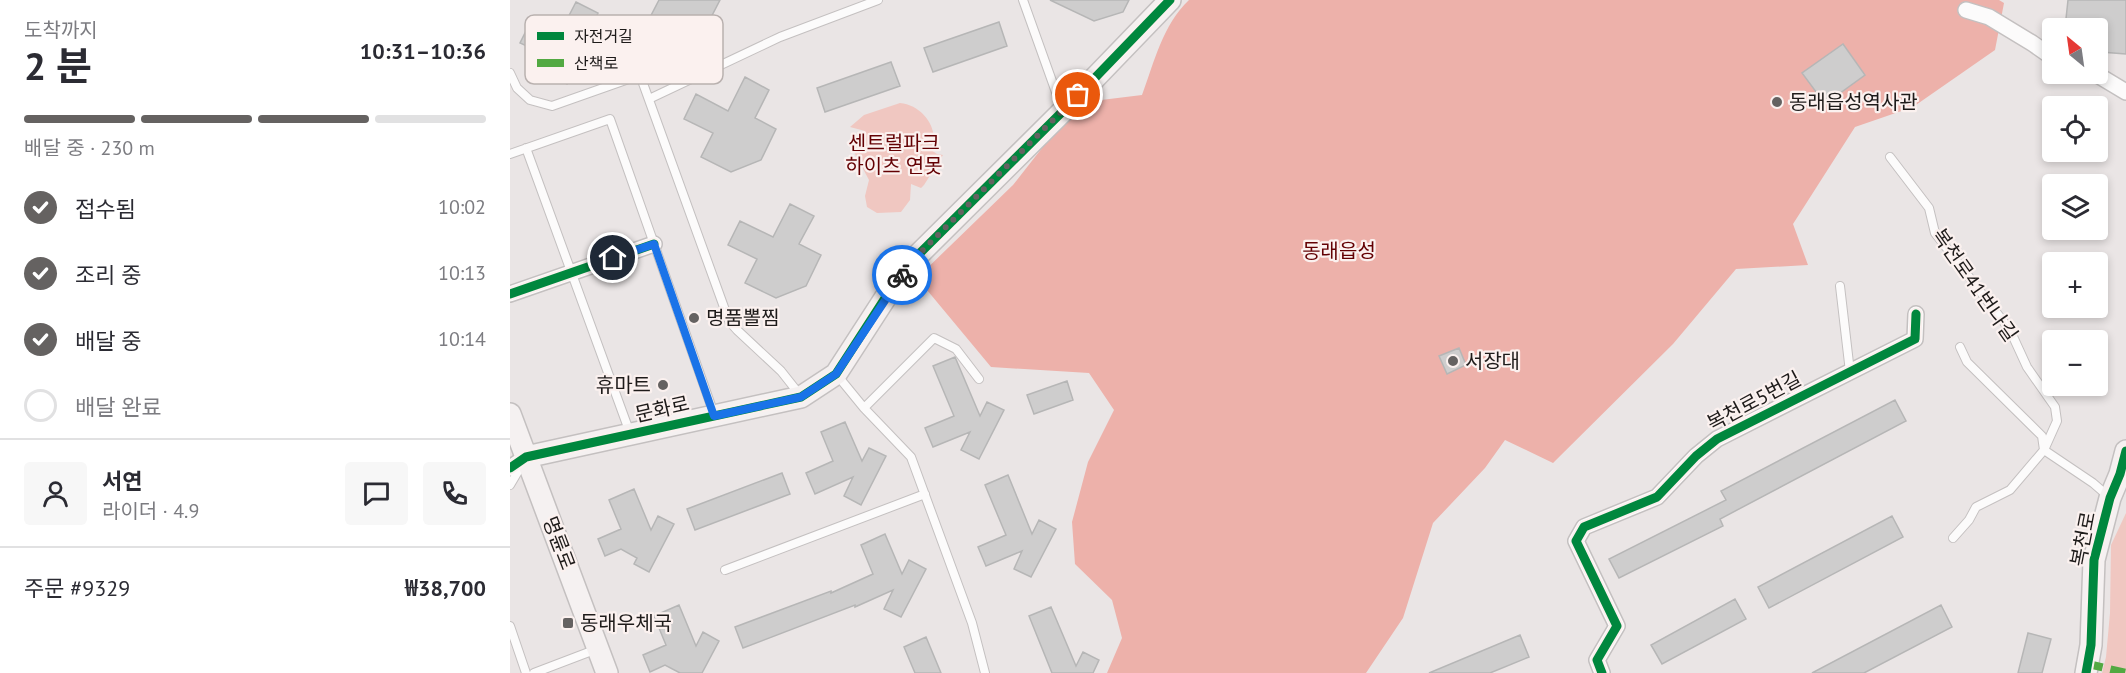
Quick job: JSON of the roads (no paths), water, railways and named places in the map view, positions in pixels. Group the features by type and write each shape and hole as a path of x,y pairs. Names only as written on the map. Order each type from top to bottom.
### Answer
{"street":[{"name":"문화로","path":"518,463 631,434 801,397 836,374 891,289 914,259 1063,111 1170,0"},
{"path":"1966,10 1989,17 2042,50"},
{"path":"2108,81 2126,92"},
{"path":"511,289 572,272 654,244"},
{"name":"복천로5번길","path":"1602,673 1597,660 1617,626 1576,541 1584,527 1658,497 1696,456 1717,439 1914,339 1916,314"},
{"name":"명륜로","path":"510,414 518,463 607,673"},
{"name":"복천로","path":"2086,673 2091,645 2094,560 2110,498 2126,451"}],"lane":[{"path":"723,64 780,37 878,0"},
{"path":"1023,0 1063,111"},
{"path":"510,73 517,88 530,100 552,106 614,84"},
{"path":"643,84 671,166 729,321 781,371 801,397"},
{"path":"649,99 681,84"},
{"name":"문화로","path":"631,434 526,148 610,119 714,416"},
{"path":"510,154 526,148"},
{"name":"복천로41번나길","path":"1890,157 1929,208 1935,233 2010,330 2027,367 2055,408 2056,421 2044,450 2010,490 1976,507 1969,520 1953,538"},
{"path":"1840,286 1850,372"},
{"path":"864,408 934,338 956,349 979,379"},
{"path":"1960,347 1967,362 2042,436 2044,450 2093,483 2110,498"},
{"path":"836,374 864,408 911,457 972,623 984,673"},
{"path":"510,485 518,463"},
{"path":"725,570 925,494"},
{"path":"510,626 526,673"},
{"path":"534,673 598,649"}],"place":[{"name":"동래읍성역사관","path":"1777,102"},
{"name":"명품뽈찜","path":"694,318"},
{"name":"서장대","path":"1453,361"},
{"name":"휴마트","path":"663,385"},
{"name":"동래우체국","path":"568,623"}],"park label":[{"name":"센트럴파크 하이츠 연못","path":"894,154"},
{"name":"동래읍성","path":"1339,251"}]}
